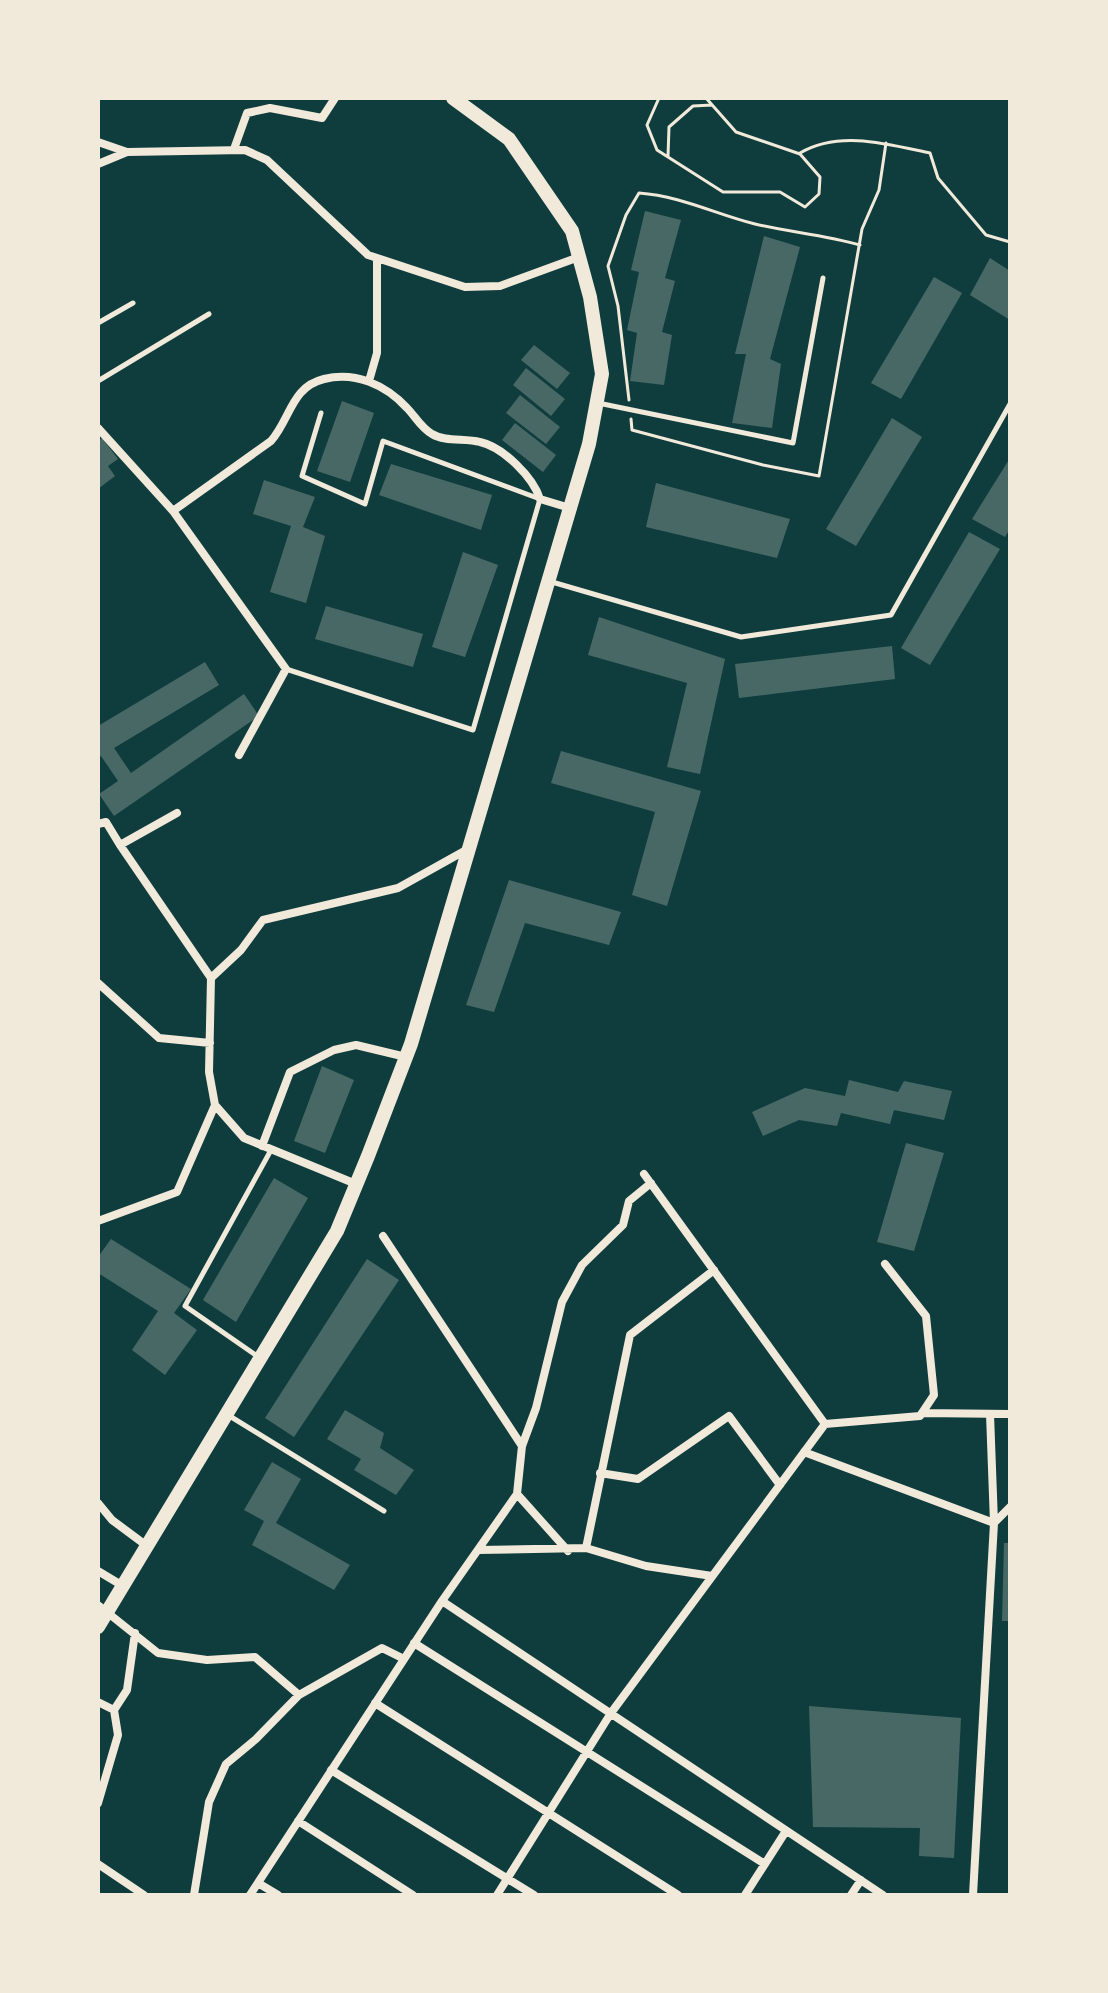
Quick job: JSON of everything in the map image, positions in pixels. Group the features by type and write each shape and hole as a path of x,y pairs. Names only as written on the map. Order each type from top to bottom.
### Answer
{"main road":[{"path":"98,1627 103,1608 123,1586 337,1231 406,1057 570,508 597,403 602,374 590,297 572,231 509,139 453,98"}],"street":[{"path":"234,149 247,113 270,108 322,118 335,98"},
{"path":"98,142 127,152 234,149 267,160 368,255 397,262 465,287 500,286 579,257"},
{"path":"98,164 127,152"},
{"path":"369,381 377,353 379,315 374,277 377,259"},
{"path":"173,511 271,441 280,431 295,396 306,385 344,377 369,381 391,393 432,434 484,443 499,451 536,485 540,499 570,508"},
{"path":"98,428 173,511 286,669 239,755"},
{"path":"120,845 177,813"},
{"path":"98,824 106,822 211,978 209,1072 215,1105 244,1138 356,1184"},
{"path":"211,978 241,950 263,920 398,888 469,848"},
{"path":"98,983 159,1038 210,1043"},
{"path":"267,1148 290,1072 334,1050 356,1045 406,1057"},
{"path":"98,1221 177,1192 215,1105"},
{"path":"644,1174 825,1424"},
{"path":"250,1895 414,1643 517,1494 522,1446 536,1408 562,1302 582,1265 623,1225 629,1201 651,1183"},
{"path":"383,1236 522,1446"},
{"path":"885,1264 926,1316 933,1357 934,1395 922,1413"},
{"path":"586,1548 630,1335 714,1270"},
{"path":"497,1895 611,1713 825,1424 922,1413 1010,1414"},
{"path":"973,1895 994,1523 990,1414"},
{"path":"600,1473 638,1479 729,1416 780,1485"},
{"path":"804,1452 994,1523"},
{"path":"517,1494 568,1551"},
{"path":"98,1503 112,1520 147,1546"},
{"path":"994,1523 1010,1507"},
{"path":"478,1550 568,1551 586,1548 646,1566 712,1576"},
{"path":"98,1571 123,1586"},
{"path":"442,1601 883,1895"},
{"path":"103,1608 158,1653 207,1660 255,1657 299,1695"},
{"path":"98,1803 118,1735 114,1710 127,1690 135,1633"},
{"path":"414,1643 765,1864"},
{"path":"194,1895 209,1802 226,1764 299,1695 382,1648 404,1659"},
{"path":"98,1702 114,1710"},
{"path":"375,1703 678,1895"},
{"path":"331,1770 534,1895"},
{"path":"298,1821 413,1895"},
{"path":"745,1895 786,1831"},
{"path":"98,1864 141,1894"},
{"path":"851,1895 861,1880"},
{"path":"258,1883 278,1895"}],"lane":[{"path":"597,403 793,443 823,278"},
{"path":"98,323 133,303"},
{"path":"98,381 209,314"},
{"path":"547,581 741,637 891,615 1010,404"},
{"path":"286,669 473,730 540,499 383,441 365,504 302,476 321,413"},
{"path":"261,1358 185,1306 267,1148"},
{"path":"227,1414 384,1511"}],"path":[{"path":"659,98 647,125 657,150 723,192 780,192 805,207 819,194 820,177 800,154 736,132 706,98"},
{"path":"668,158 669,127 693,106 712,105"},
{"path":"800,154 819,142 886,143 930,153 938,178 986,235 1010,242"},
{"path":"860,245 821,234 753,223 697,203 639,193 626,215 608,266 618,306 632,430 763,465 819,476 860,245 862,229 879,190 886,143"}],"building":[{"path":"645,211 681,220 665,278 675,281 662,332 672,335 664,385 630,381 637,333 627,330 639,272 631,270"},
{"path":"764,236 800,247 770,359 781,364 772,428 732,423 746,354 735,354"},
{"path":"990,258 1010,271 1010,320 970,295"},
{"path":"934,277 962,293 901,399 871,383"},
{"path":"534,345 570,373 557,389 521,360"},
{"path":"526,368 565,399 551,416 513,385"},
{"path":"520,395 560,427 546,444 506,413"},
{"path":"342,401 374,413 350,482 317,471"},
{"path":"892,418 922,437 856,546 826,529"},
{"path":"515,423 556,455 543,472 502,440"},
{"path":"102,438 118,459 108,466 115,476 98,489 98,441"},
{"path":"1010,458 1010,529 1005,537 972,519"},
{"path":"391,464 492,495 481,530 379,495"},
{"path":"264,480 315,497 303,527 325,536 306,603 270,592 291,526 253,514"},
{"path":"656,483 790,519 777,558 646,527"},
{"path":"969,532 1000,549 930,665 901,648"},
{"path":"463,552 498,565 465,657 432,647"},
{"path":"326,606 423,634 413,667 315,639"},
{"path":"599,617 725,659 700,774 667,767 687,683 588,655"},
{"path":"892,646 895,679 739,698 735,664"},
{"path":"205,662 219,685 114,748 131,773 244,694 259,716 114,816 99,794 118,781 101,756 98,758 98,726"},
{"path":"561,751 701,791 667,906 632,895 655,812 551,783"},
{"path":"509,880 621,912 609,945 525,923 494,1012 466,1005"},
{"path":"322,1066 354,1080 325,1153 294,1141"},
{"path":"849,1080 898,1092 904,1081 952,1091 944,1120 894,1110 890,1124 841,1113 837,1126 799,1120 763,1136 752,1112 805,1088 845,1096"},
{"path":"906,1143 944,1153 914,1251 877,1242"},
{"path":"274,1178 308,1198 236,1322 203,1300"},
{"path":"111,1239 191,1289 174,1313 197,1330 165,1375 132,1350 158,1311 98,1273 98,1257"},
{"path":"367,1259 399,1280 294,1437 265,1418"},
{"path":"345,1410 384,1433 380,1448 414,1470 396,1495 354,1470 361,1459 327,1439"},
{"path":"272,1462 301,1479 276,1523 350,1565 334,1590 252,1545 264,1521 244,1510"},
{"path":"1004,1543 1010,1543 1010,1621 1002,1621"},
{"path":"809,1706 961,1718 954,1858 919,1856 920,1828 813,1827"}]}
